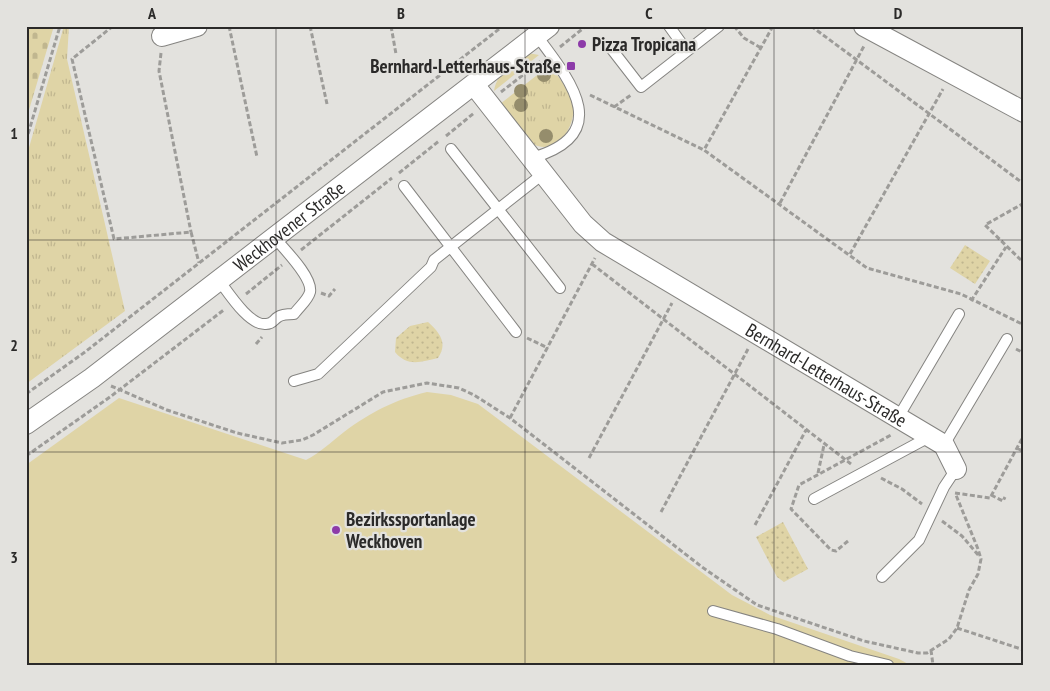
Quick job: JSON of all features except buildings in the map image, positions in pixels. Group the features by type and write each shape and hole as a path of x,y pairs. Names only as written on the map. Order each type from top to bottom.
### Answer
{"street":[{"path":"162,36 198,26"},
{"path":"868,28 1024,112"},
{"name":"Weckhovener Straße","path":"26,424 92,378 274,237 475,86 543,31"},
{"name":"Bernhard-Letterhaus-Straße","path":"475,86 583,224 603,242 938,440"},
{"path":"938,440 956,469"}],"lane":[{"path":"669,26 687,51"},
{"path":"610,47 641,87 719,26"},
{"path":"294,381 318,374 450,246 498,209 538,165 573,134 579,117 578,101 573,87 550,54 543,31"},
{"path":"451,149 560,288"},
{"path":"404,186 516,332"},
{"path":"218,280 255,322 263,325 272,323 280,315 294,314 311,290 308,280 274,237"},
{"path":"899,416 959,314"},
{"path":"814,499 867,472 938,440 1008,339"},
{"path":"882,577 919,540 944,487 956,469"},
{"path":"713,611 777,629 850,656 888,665"}],"path":[{"path":"26,141 60,26"},
{"path":"113,26 72,59 114,239 190,232"},
{"path":"228,26 257,157"},
{"path":"310,26 327,104"},
{"path":"390,26 396,54"},
{"path":"26,394 85,352 503,26"},
{"path":"26,456 119,390 291,258 586,26"},
{"path":"734,26 744,38 761,48"},
{"path":"704,150 773,26"},
{"path":"811,26 1024,184"},
{"path":"780,203 856,60 868,28"},
{"path":"162,36 159,72 190,232 199,263"},
{"path":"850,254 930,114 951,73"},
{"path":"573,87 704,150 780,203 850,254 866,268 961,294 1024,326"},
{"path":"614,107 631,95"},
{"path":"1024,203 985,225 1024,263"},
{"path":"510,418 603,242"},
{"path":"959,314 963,313 973,300 1006,247"},
{"path":"592,264 844,461 902,489 962,536 981,559"},
{"path":"589,458 680,287"},
{"path":"329,296 335,289"},
{"path":"516,332 548,348"},
{"path":"660,512 756,333"},
{"path":"256,344 262,338"},
{"path":"92,378 202,422 236,433 282,443 313,436 383,392 427,383 459,388 474,395 510,418 694,561 757,605 864,641 918,653 932,650 949,639 957,628 969,590 978,574 981,559 955,493 956,469"},
{"path":"756,525 806,430"},
{"path":"955,493 990,498 1024,435"},
{"path":"818,474 824,445"},
{"path":"1017,448 1024,452"},
{"path":"991,495 1002,501 1005,496"},
{"path":"957,628 1024,650"},
{"path":"932,650 934,665"}],"green space":[{"path":"26,26 54,26 26,120"},
{"path":"64,26 69,26 67,59 125,311 26,384 26,158"},
{"path":"528,53 539,55 494,91 502,74"},
{"path":"550,65 564,84 573,106 573,114 568,131 563,138 549,146 540,147 527,140 500,104"},
{"path":"965,245 990,261 975,284 950,268"},
{"path":"428,322 441,338 442,348 438,358 415,362 404,360 395,352 396,338 410,326"},
{"name":"Bezirkssportanlage Weckhoven","path":"427,392 451,395 478,404 732,595 770,615 899,659 910,665 26,665 26,465 119,398 306,460 373,413 393,403"},
{"path":"783,522 808,569 784,582 777,577 756,537"}],"place":[{"name":"Pizza Tropicana","path":"582,44"},
{"name":"Bernhard-Letterhaus-Straße","path":"571,66"},
{"name":"Bezirkssportanlage Weckhoven","path":"336,530"}]}
